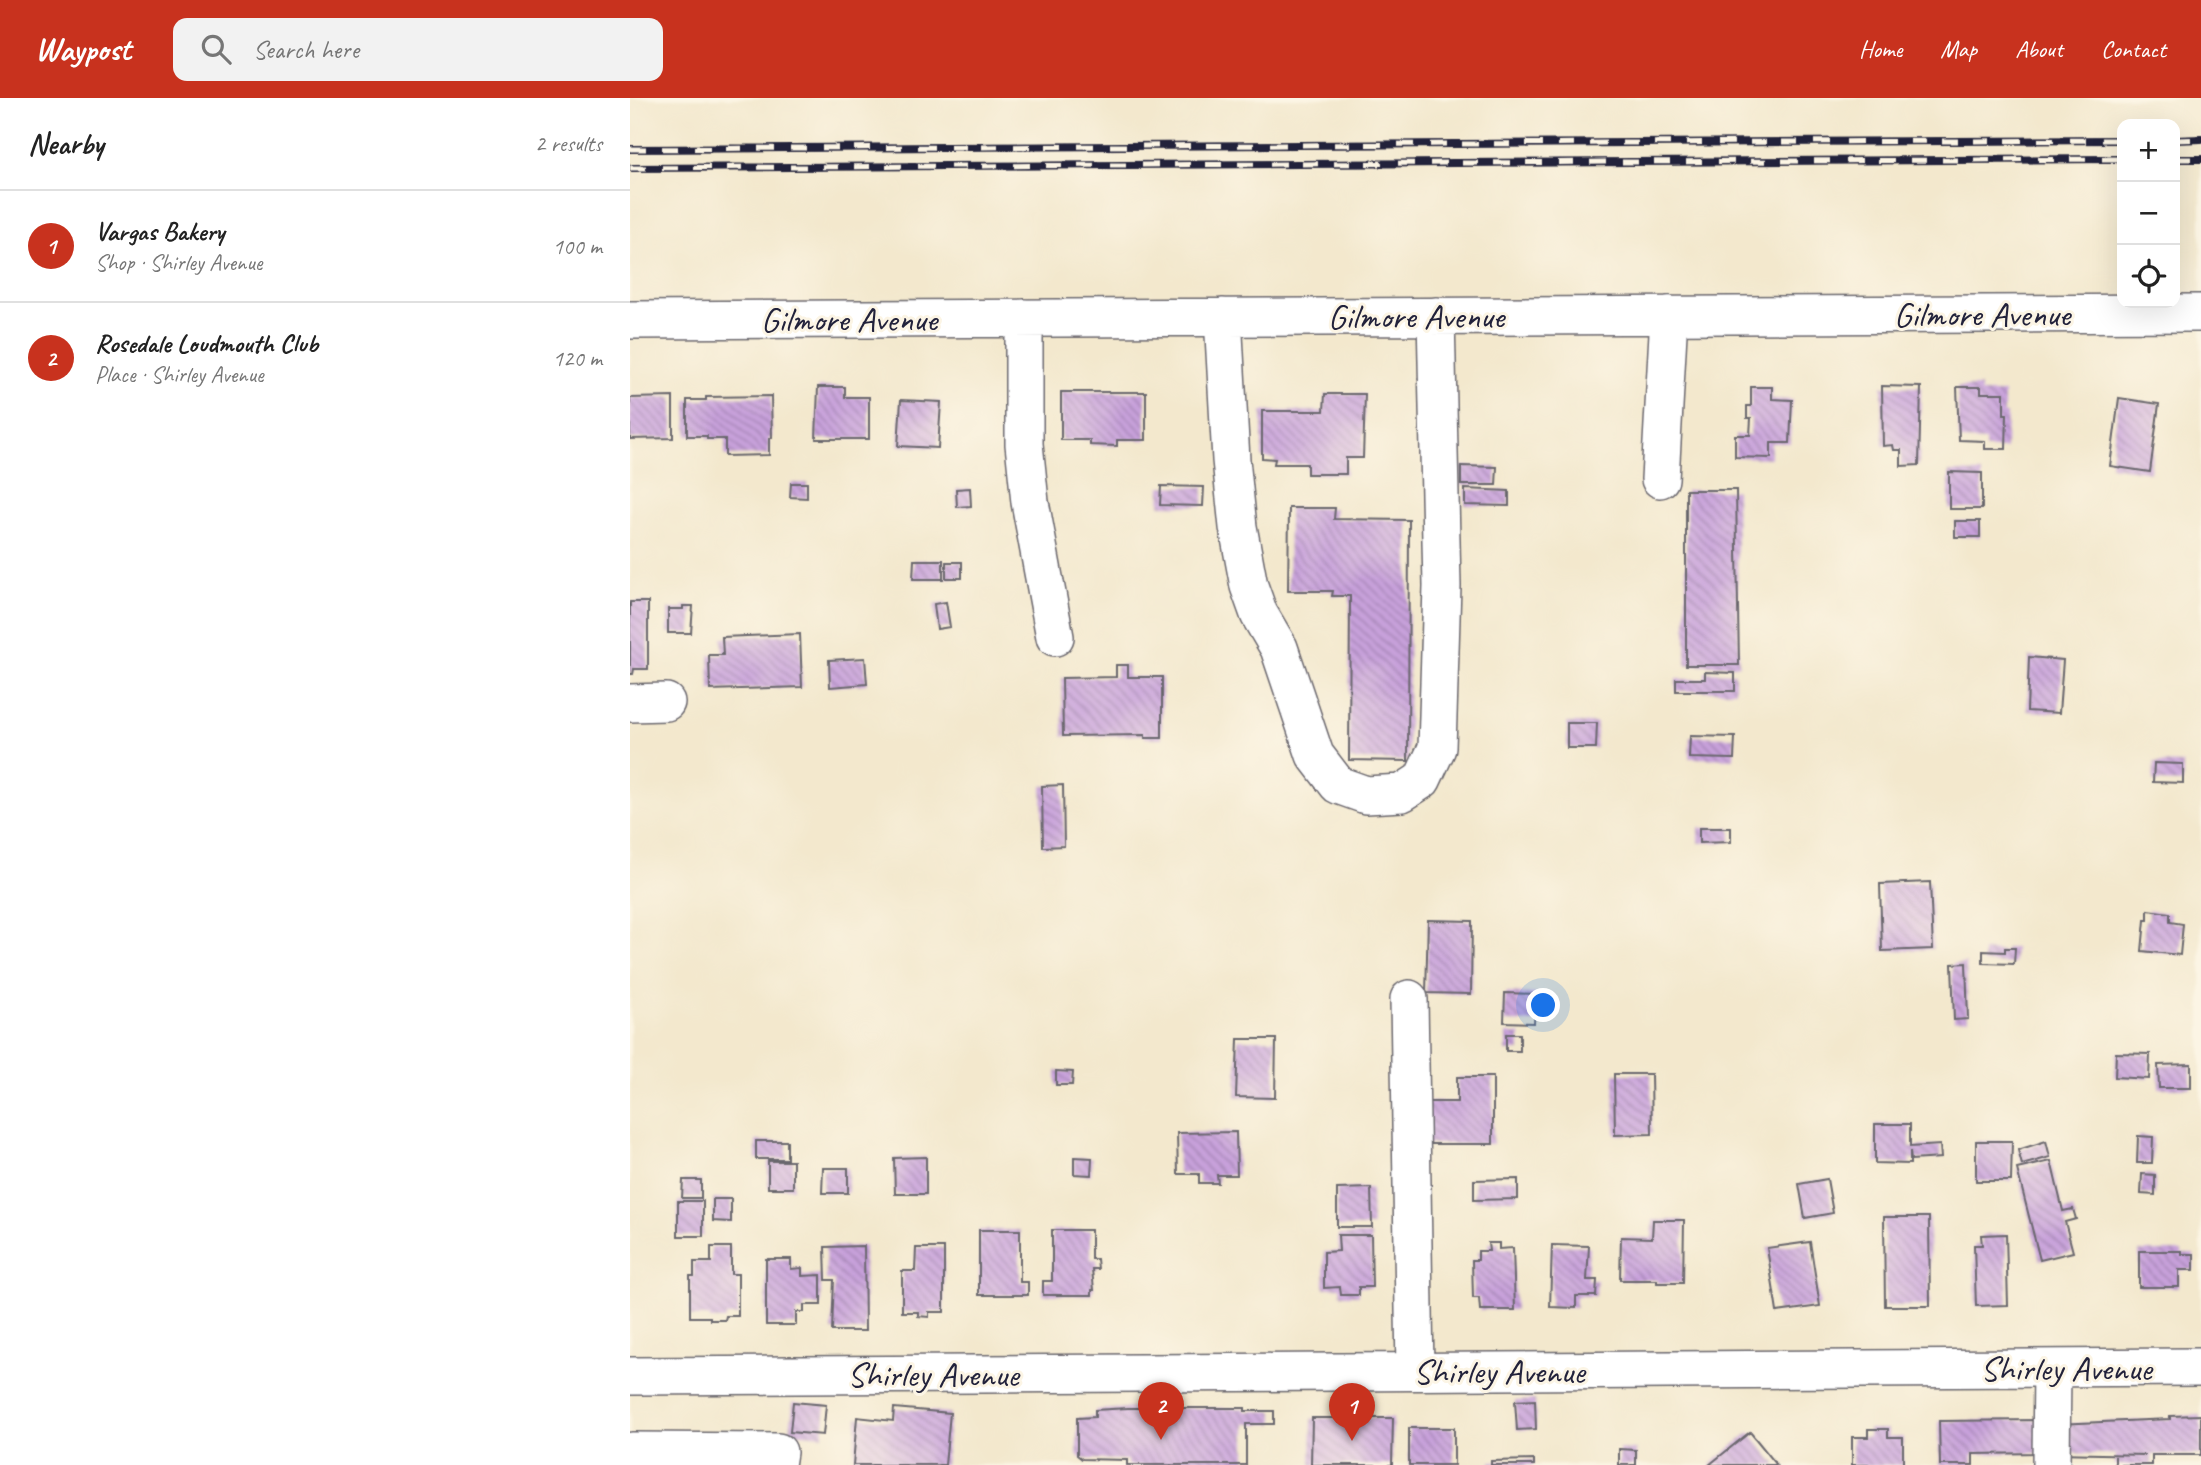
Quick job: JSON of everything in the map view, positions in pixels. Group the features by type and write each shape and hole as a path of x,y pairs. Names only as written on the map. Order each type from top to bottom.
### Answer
{"street":[{"name":"Gilmore Avenue","path":"630,320 2201,313"},
{"path":"1660,479 1669,315"},
{"path":"1223,317 1231,460 1248,586 1259,614 1279,648 1315,755 1338,785 1366,795 1402,793 1422,780 1437,748 1442,586 1436,316"},
{"path":"1024,318 1024,444 1030,502 1055,637"},
{"path":"630,703 666,702"},
{"path":"1409,999 1415,1371"},
{"name":"Shirley Avenue","path":"630,1376 2201,1367"},
{"path":"2051,1465 2052,1368"},
{"path":"630,1456 632,1451 778,1452 776,1465"}],"building":[{"path":"1882,386 1921,387 1919,465 1901,466 1901,450 1894,450 1893,445 1883,446"},
{"path":"818,387 845,387 845,397 869,397 869,439 816,439"},
{"path":"1751,387 1772,387 1772,399 1792,400 1790,443 1771,443 1771,458 1735,457 1735,435 1750,435 1751,418 1747,418 1747,406 1751,406"},
{"path":"1957,387 1981,387 1981,393 2004,393 2004,414 2007,414 2006,449 1985,449 1985,441 1959,440"},
{"path":"1061,392 1146,392 1146,440 1117,440 1117,446 1090,445 1090,440 1061,440"},
{"path":"1325,394 1365,394 1363,458 1346,458 1346,474 1307,474 1307,464 1274,464 1275,459 1262,458 1262,411 1324,411"},
{"path":"771,396 772,438 769,438 769,455 725,456 725,439 687,436 687,400"},
{"path":"673,397 673,438 630,439 630,398"},
{"path":"2119,398 2159,404 2150,472 2110,466"},
{"path":"901,400 941,402 938,448 898,446"},
{"path":"1461,466 1497,467 1496,485 1461,485"},
{"path":"1949,472 1982,473 1982,509 1949,509"},
{"path":"791,483 807,483 807,498 790,497"},
{"path":"1161,486 1204,487 1203,506 1160,505"},
{"path":"970,488 971,506 957,507 956,489"},
{"path":"1465,489 1509,491 1509,506 1465,505"},
{"path":"1686,490 1736,490 1739,665 1686,665"},
{"path":"1289,508 1335,508 1334,519 1409,520 1408,761 1349,760 1350,596 1332,596 1333,591 1288,591"},
{"path":"1955,521 1980,521 1980,537 1955,537"},
{"path":"914,560 943,560 943,579 913,579"},
{"path":"946,562 962,562 962,578 946,578"},
{"path":"630,602 648,602 648,669 634,669 633,674 630,674"},
{"path":"946,602 950,627 937,629 934,604"},
{"path":"683,606 693,606 691,633 668,633 668,609 683,609"},
{"path":"800,634 802,687 710,690 709,655 723,655 722,637"},
{"path":"2029,657 2063,660 2059,713 2027,711"},
{"path":"865,658 867,684 830,687 829,660"},
{"path":"1116,665 1128,665 1128,677 1162,677 1162,738 1145,738 1145,735 1063,736 1062,678 1116,677"},
{"path":"1705,672 1735,673 1735,691 1676,691 1676,679 1705,679"},
{"path":"1567,723 1597,723 1596,748 1567,748"},
{"path":"1690,736 1735,737 1734,759 1689,758"},
{"path":"2154,763 2183,764 2183,783 2153,782"},
{"path":"1063,785 1064,846 1043,847 1042,786"},
{"path":"1699,828 1731,828 1731,842 1699,843"},
{"path":"1930,882 1933,949 1882,951 1880,884"},
{"path":"2148,910 2170,913 2170,922 2183,924 2180,955 2142,951"},
{"path":"1428,920 1472,921 1471,994 1426,993"},
{"path":"2005,948 2015,948 2014,964 1983,963 1983,951 2005,952"},
{"path":"1966,963 1968,1019 1954,1020 1952,964"},
{"path":"1505,993 1536,994 1534,1023 1504,1022"},
{"path":"1506,1034 1520,1034 1520,1051 1506,1051"},
{"path":"1238,1039 1276,1039 1275,1098 1236,1097"},
{"path":"2116,1053 2150,1054 2149,1079 2115,1077"},
{"path":"2191,1064 2191,1088 2159,1088 2158,1065"},
{"path":"1056,1071 1073,1072 1072,1085 1056,1085"},
{"path":"1614,1074 1651,1074 1652,1134 1615,1135"},
{"path":"1457,1077 1493,1077 1493,1144 1424,1144 1424,1102 1457,1102"},
{"path":"1875,1124 1910,1124 1910,1147 1940,1145 1941,1158 1911,1160 1910,1151 1910,1164 1875,1163"},
{"path":"1236,1132 1237,1175 1217,1175 1218,1183 1199,1183 1199,1174 1178,1174 1177,1133"},
{"path":"2138,1136 2153,1137 2152,1163 2137,1163"},
{"path":"756,1141 787,1141 787,1159 756,1159"},
{"path":"1976,1141 2012,1141 2011,1181 1976,1181"},
{"path":"2046,1141 2050,1157 2022,1165 2018,1150"},
{"path":"926,1157 926,1194 895,1194 894,1158"},
{"path":"1074,1157 1092,1158 1091,1175 1074,1174"},
{"path":"768,1161 793,1161 793,1188 768,1188"},
{"path":"2051,1161 2063,1211 2073,1209 2076,1219 2065,1222 2073,1252 2040,1260 2017,1169"},
{"path":"823,1168 848,1168 848,1193 822,1193"},
{"path":"2142,1174 2155,1175 2155,1195 2141,1194"},
{"path":"1518,1179 1518,1199 1474,1200 1474,1180"},
{"path":"1827,1179 1833,1213 1805,1218 1799,1184"},
{"path":"683,1180 701,1180 701,1198 682,1198"},
{"path":"1371,1188 1372,1227 1337,1227 1337,1189"},
{"path":"713,1199 731,1199 731,1222 713,1221"},
{"path":"678,1201 703,1201 703,1236 678,1236"},
{"path":"1884,1217 1929,1217 1930,1306 1885,1306"},
{"path":"1653,1220 1684,1220 1683,1283 1620,1280 1621,1237 1652,1238"},
{"path":"979,1230 1020,1230 1020,1282 1028,1282 1028,1295 979,1295"},
{"path":"1052,1230 1091,1230 1091,1259 1097,1259 1098,1269 1092,1269 1092,1295 1043,1295 1043,1281 1052,1281"},
{"path":"2006,1234 2008,1305 1976,1306 1974,1245 1982,1245 1981,1235"},
{"path":"1338,1235 1371,1235 1372,1287 1359,1287 1359,1295 1341,1295 1340,1287 1324,1288 1324,1252 1339,1251"},
{"path":"1810,1242 1820,1306 1777,1312 1767,1248"},
{"path":"1488,1243 1499,1243 1499,1249 1513,1248 1515,1310 1480,1310 1479,1298 1473,1298 1472,1260 1478,1260 1478,1251 1489,1251"},
{"path":"1552,1245 1589,1246 1587,1280 1597,1280 1596,1296 1576,1296 1576,1308 1550,1307"},
{"path":"864,1246 865,1331 832,1331 834,1280 826,1280 825,1247"},
{"path":"711,1247 731,1247 731,1274 738,1274 738,1316 726,1316 725,1320 690,1317 690,1276 694,1276 694,1262 711,1262"},
{"path":"916,1248 944,1248 944,1312 929,1312 929,1317 918,1316 918,1312 902,1312 902,1271 915,1271"},
{"path":"2139,1251 2182,1251 2182,1254 2194,1254 2194,1270 2179,1270 2179,1287 2139,1287"},
{"path":"766,1259 791,1259 791,1269 802,1268 802,1276 821,1275 821,1305 804,1305 804,1312 796,1312 796,1325 766,1325"},
{"path":"1535,1400 1536,1429 1517,1430 1515,1401"},
{"path":"793,1402 826,1405 823,1435 790,1432"},
{"path":"894,1408 950,1413 945,1465 853,1465 857,1417 893,1421"},
{"path":"1245,1408 1245,1411 1274,1411 1274,1424 1246,1424 1246,1465 1127,1465 1127,1460 1082,1459 1077,1455 1077,1418 1095,1417 1095,1410"},
{"path":"2201,1415 2201,1455 2152,1455 2152,1465 2115,1465 2115,1455 2146,1455 2057,1453 2057,1424"},
{"path":"1312,1418 1393,1418 1392,1465 1311,1465"},
{"path":"2038,1420 2039,1453 1973,1454 1973,1465 1940,1465 1939,1421"},
{"path":"1409,1428 1454,1428 1454,1465 1409,1465"},
{"path":"1868,1429 1888,1429 1888,1437 1903,1437 1903,1465 1852,1465 1852,1437 1868,1437"},
{"path":"1750,1432 1777,1465 1709,1465"},
{"path":"1619,1449 1636,1450 1636,1465 1619,1465"},
{"path":"1534,1460 1534,1465 1491,1465 1491,1461"}],"railway":[{"path":"2180,140 2201,139"},
{"path":"630,149 2117,140"},
{"path":"630,168 2117,159"},
{"path":"2180,159 2201,159"}],"place":[{"name":"Rosedale Loudmouth Club","path":"1161,1440"},
{"name":"Vargas Bakery","path":"1352,1441"}]}
